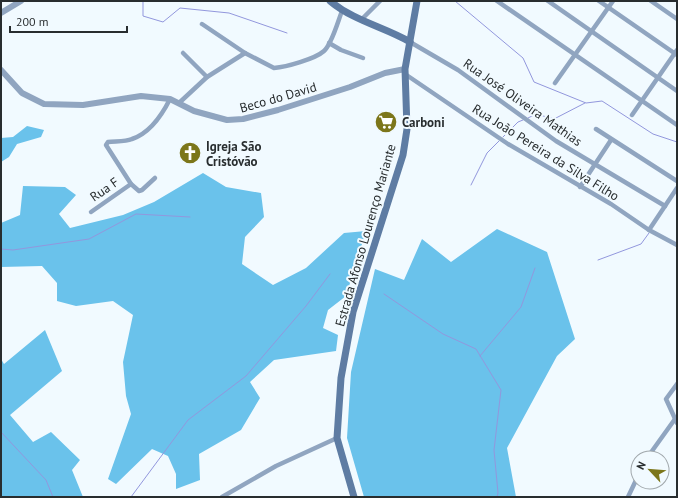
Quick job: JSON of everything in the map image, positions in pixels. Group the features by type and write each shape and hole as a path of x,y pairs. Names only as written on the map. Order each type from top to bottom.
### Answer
{"main road":[{"path":"330,1 342,11 410,42"},
{"name":"Estrada Afonso Lourenço Mariante","path":"354,497 337,438 341,378 353,312 403,155 407,129 405,71 417,1"}],"street":[{"path":"1,13 21,1"},
{"path":"361,20 380,1"},
{"path":"497,1 677,124"},
{"path":"548,1 677,91"},
{"path":"598,1 676,53 632,116"},
{"path":"555,83 613,1"},
{"path":"651,1 677,19"},
{"path":"202,24 245,53 274,68 298,63 324,51 330,43 342,11"},
{"name":"Rua José Oliveira Mathias","path":"410,42 458,70 556,141 665,206"},
{"path":"330,43 341,50 363,58"},
{"path":"184,53 207,77"},
{"path":"179,103 207,77 245,53"},
{"name":"Beco do David","path":"1,70 22,93 44,104 83,105 141,96 170,99 194,110 227,120 243,119 350,87 392,71 405,71"},
{"name":"Rua João Pereira da Silva Filho","path":"405,71 508,144 648,230 677,245"},
{"path":"155,178 140,191 131,184 110,153 106,143 132,139 143,133 156,122 170,99"},
{"path":"596,129 677,181"},
{"path":"580,187 611,140"},
{"name":"Rua F","path":"91,212 131,184"},
{"path":"648,230 677,188"},
{"path":"652,450 676,421 666,400 677,384"},
{"path":"222,497 276,466 337,438"}],"shaded area":[{"path":"27,126 44,130 41,137 17,144 9,157 1,162 1,138 13,137"},
{"path":"203,173 226,187 261,193 264,217 245,237 242,264 273,285 306,268 344,233 366,231 346,296 328,310 323,328 338,335 336,351 274,360 250,382 260,398 241,430 199,454 200,480 176,489 176,474 168,456 152,449 116,484 108,479 131,414 126,396 123,362 133,315 113,301 76,306 57,301 57,283 42,266 1,267 1,223 20,215 23,186 65,187 76,195 59,214 70,228 123,215 154,202"},
{"path":"497,229 547,252 575,339 557,356 507,448 516,497 364,497 347,438 351,372 375,269 404,280 422,239 451,262"},
{"path":"45,330 62,371 10,415 33,442 51,432 80,460 72,470 83,497 1,497 1,359 4,364"}],"waterway":[{"path":"143,1 143,16 163,22 180,8 229,13 287,33"},
{"path":"455,1 523,58 534,82 586,103 602,101 653,134 677,142"},
{"path":"528,118 536,114 554,119 585,103"},
{"path":"503,137 518,122 523,120"},
{"path":"471,185 487,153 499,141"},
{"path":"1,249 13,250 89,239 136,214 190,217"},
{"path":"598,260 641,244 649,233"},
{"path":"480,356 521,307 535,268"},
{"path":"131,497 188,420 246,376 306,306 330,274"},
{"path":"384,294 443,334 476,349 501,390 494,450 498,493 497,497"},
{"path":"1,432 46,480 53,497"}],"place":[{"name":"Carboni","path":"386,122"},
{"name":"Igreja São Cristóvão","path":"190,153"}]}
